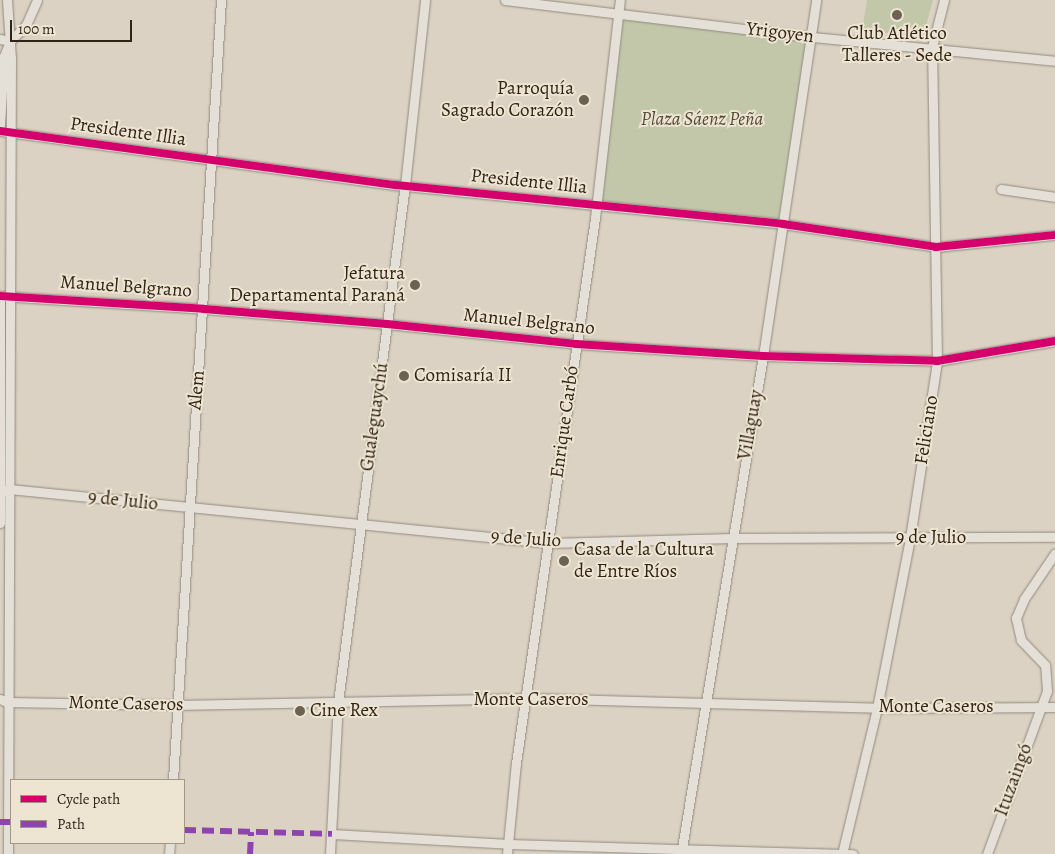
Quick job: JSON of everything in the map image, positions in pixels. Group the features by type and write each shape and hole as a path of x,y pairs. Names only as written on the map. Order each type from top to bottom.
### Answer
{"street":[{"path":"7,0 10,41 4,131 3,491 4,701 8,854"},
{"path":"0,125 4,56 10,41 26,25 37,0"},
{"name":"Alem","path":"173,779 188,507 204,309 221,0"},
{"name":"Gualeguaychú","path":"330,854 338,702 405,185 425,0"},
{"name":"Yrigoyen","path":"505,0 812,37 932,47 1055,61"},
{"name":"Enrique Carbó","path":"508,849 516,763 528,698 576,344 597,206 620,0"},
{"name":"Villaguay","path":"682,851 763,356 816,0"},
{"name":"Feliciano","path":"842,854 877,708 910,538 937,362 932,47 944,0"},
{"path":"0,39 10,41"},
{"name":"Presidente Illia","path":"4,131 405,185 783,224 936,247 1055,235"},
{"path":"1001,189 1055,197"},
{"name":"Manuel Belgrano","path":"3,296 204,309 387,324 576,344 763,356 937,362 1055,341"},
{"path":"0,523 3,491"},
{"name":"9 de Julio","path":"3,491 361,523 549,543 732,538 1055,537"},
{"name":"Ituzaingó","path":"987,854 1042,706 1049,680 1045,665 1022,640 1016,618 1024,599 1055,553"},
{"name":"Monte Caseros","path":"4,701 176,705 528,698 706,701 877,708 1042,706 1055,708"},
{"path":"332,834 508,849 853,854"}],"green space":[{"name":"Club Atlético Talleres - Sede","path":"867,0 933,0 923,37 862,30"},
{"name":"Plaza Sáenz Peña","path":"623,18 809,41 786,224 600,202"}],"marked path":[{"path":"0,822 10,822"},
{"path":"185,830 332,834"},
{"path":"250,854 251,832"}],"cycle path":[{"path":"0,131 395,185 783,224 936,247 1055,235"},
{"path":"0,296 204,309 387,324 576,344 763,356 937,361 1055,341"}],"place":[{"name":"Club Atlético Talleres - Sede","path":"897,15"},
{"name":"Parroquía Sagrado Corazón","path":"584,100"},
{"name":"Jefatura Departamental Paraná","path":"415,285"},
{"name":"Comisaría II","path":"404,376"},
{"name":"Casa de la Cultura de Entre Ríos","path":"564,561"},
{"name":"Cine Rex","path":"300,711"}]}
